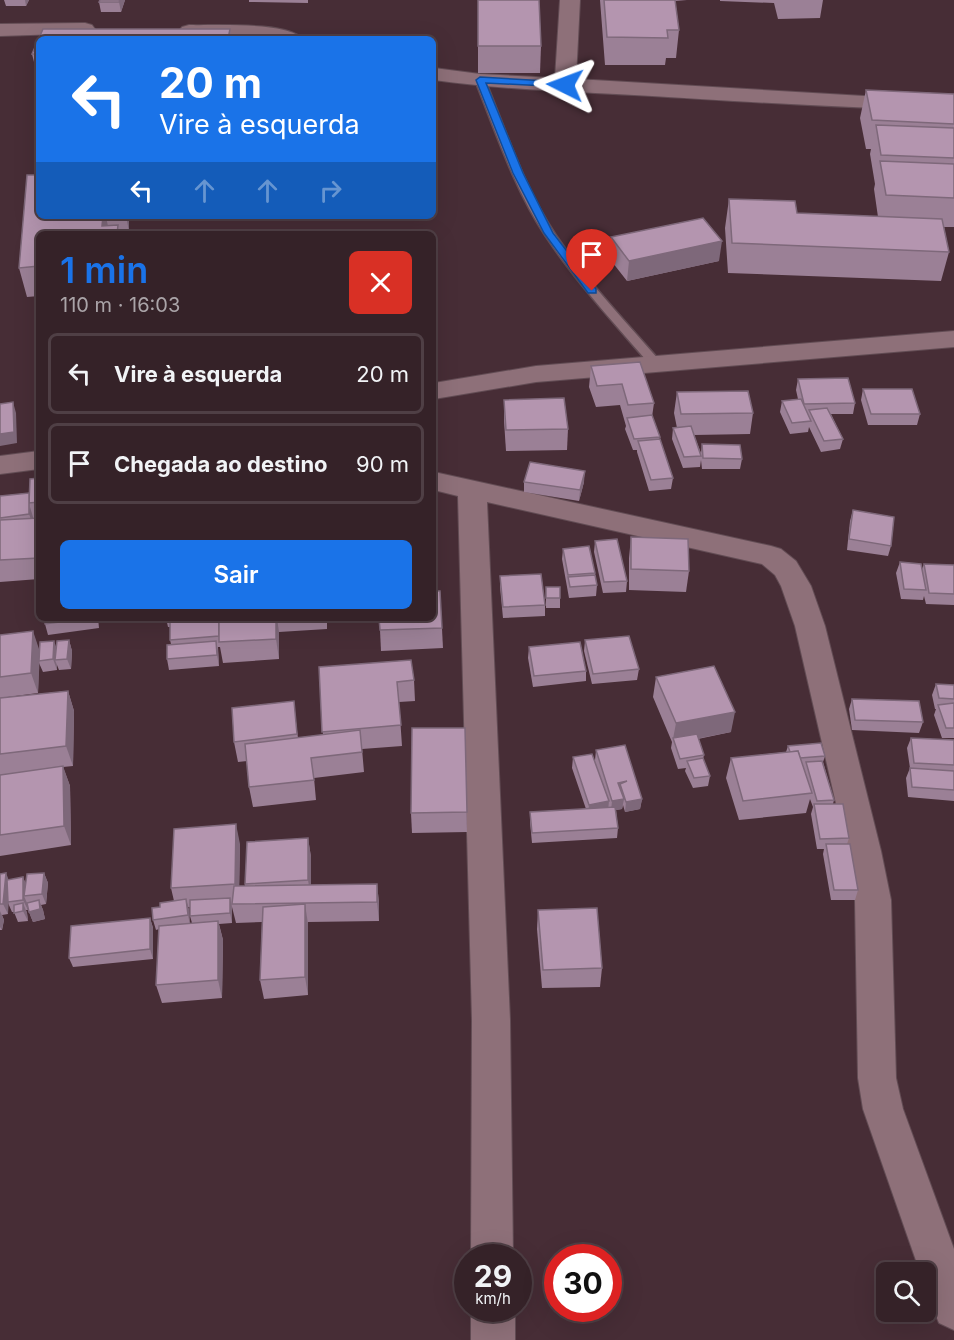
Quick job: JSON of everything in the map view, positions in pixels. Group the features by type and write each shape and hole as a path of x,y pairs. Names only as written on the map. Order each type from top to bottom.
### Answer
{"street":[{"path":"565,85 570,0"},
{"path":"0,30 103,30"},
{"path":"171,31 273,33 282,36"},
{"path":"436,74 480,80 565,85 881,103 954,104"},
{"path":"436,392 536,374 954,339"},
{"path":"0,465 36,460"},
{"path":"436,481 771,556 786,568 796,586 819,660 864,851 873,900 877,1078 883,1109 954,1308"},
{"path":"472,490 491,1020 492,1244"},
{"path":"493,1322 493,1340"}],"lane":[{"path":"480,80 518,173 549,233 592,291 656,364"}],"building":[{"path":"100,0 120,0 119,2 99,2"},
{"path":"478,0 539,0 541,46 478,46"},
{"path":"604,0 675,0 679,30 667,30 668,38 607,37"},
{"path":"43,29 230,29 229,36 40,36"},
{"path":"866,90 954,94 954,124 872,120"},
{"path":"876,125 954,128 954,158 881,155"},
{"path":"880,161 954,164 954,198 886,195"},
{"path":"27,175 36,175 36,219 103,219 102,226 118,225 117,231 36,231 36,266 19,268"},
{"path":"729,199 795,201 797,213 942,219 949,252 732,243"},
{"path":"703,218 722,241 629,261 611,237"},
{"path":"640,362 654,403 628,405 622,384 597,386 591,366"},
{"path":"848,378 855,403 804,404 798,379"},
{"path":"863,389 912,389 920,414 871,414"},
{"path":"748,391 753,413 681,414 677,392"},
{"path":"564,398 568,429 506,430 504,400"},
{"path":"801,399 811,421 792,423 782,401"},
{"path":"13,402 14,432 0,434 0,404"},
{"path":"827,408 843,439 824,441 809,410"},
{"path":"652,415 660,437 634,439 627,418"},
{"path":"691,426 701,456 684,457 673,428"},
{"path":"660,439 673,478 651,480 638,441"},
{"path":"702,444 740,445 742,459 703,458"},
{"path":"530,462 585,471 580,490 524,482"},
{"path":"36,478 36,502 29,503 30,479"},
{"path":"29,493 29,514 0,518 0,496"},
{"path":"853,510 894,517 891,546 849,539"},
{"path":"36,518 36,558 0,560 0,520"},
{"path":"631,537 688,539 689,571 631,569"},
{"path":"617,539 627,581 604,582 595,541"},
{"path":"589,546 595,573 568,575 563,549"},
{"path":"900,562 921,564 926,590 904,589"},
{"path":"924,564 954,565 954,594 929,593"},
{"path":"541,574 545,605 503,607 500,576"},
{"path":"595,575 597,585 570,587 568,577"},
{"path":"546,587 560,587 560,598 546,598"},
{"path":"436,591 440,591 442,628 380,630 379,621 436,621"},
{"path":"45,621 68,621 45,624"},
{"path":"170,621 219,621 219,636 170,640"},
{"path":"219,621 276,621 276,639 219,642"},
{"path":"33,631 31,673 0,677 0,635"},
{"path":"629,636 639,669 593,674 585,640"},
{"path":"69,640 67,659 55,660 57,641"},
{"path":"54,641 53,659 39,661 40,642"},
{"path":"216,641 217,655 167,659 167,645"},
{"path":"580,642 586,671 534,676 529,647"},
{"path":"411,660 414,680 397,682 401,725 322,732 319,667"},
{"path":"714,666 735,712 676,723 656,677"},
{"path":"936,684 954,685 954,699 939,698"},
{"path":"68,691 66,746 0,754 0,698"},
{"path":"852,699 919,701 923,722 855,720"},
{"path":"294,701 297,734 234,742 232,708"},
{"path":"954,703 954,728 946,728 938,705"},
{"path":"412,728 465,728 467,812 411,813"},
{"path":"360,730 362,752 311,758 314,780 249,787 245,744"},
{"path":"697,734 704,755 680,759 673,738"},
{"path":"911,738 954,740 954,765 914,763"},
{"path":"821,743 825,756 800,758 798,751 790,752 788,746"},
{"path":"625,745 642,799 626,802 620,784 627,781 618,783 624,799 612,801 596,750"},
{"path":"798,751 812,793 743,801 731,758"},
{"path":"592,754 609,801 589,805 573,757"},
{"path":"703,758 710,776 694,778 687,761"},
{"path":"822,761 834,800 817,801 806,762"},
{"path":"63,766 64,826 0,835 0,775"},
{"path":"910,768 954,771 954,790 912,787"},
{"path":"814,804 843,804 849,838 820,839"},
{"path":"615,807 618,828 532,833 530,812"},
{"path":"236,824 235,884 171,888 174,829"},
{"path":"308,838 308,880 245,884 247,842"},
{"path":"826,844 850,844 858,890 834,890"},
{"path":"6,873 3,904 0,904 0,874"},
{"path":"44,873 42,894 24,896 27,874"},
{"path":"23,877 23,900 8,902 7,880"},
{"path":"377,884 377,902 232,904 234,886"},
{"path":"230,898 230,913 190,916 190,900"},
{"path":"186,899 188,915 153,920 152,908 160,907 160,903"},
{"path":"39,900 40,909 29,912 27,903"},
{"path":"23,903 23,911 14,913 14,905"},
{"path":"305,904 305,977 260,980 263,907"},
{"path":"597,908 602,968 543,970 538,910"},
{"path":"150,918 150,949 69,958 71,926"},
{"path":"218,921 218,980 156,985 159,926"}],"route":[{"path":"565,85 480,80 518,173 549,233 592,291"}]}
